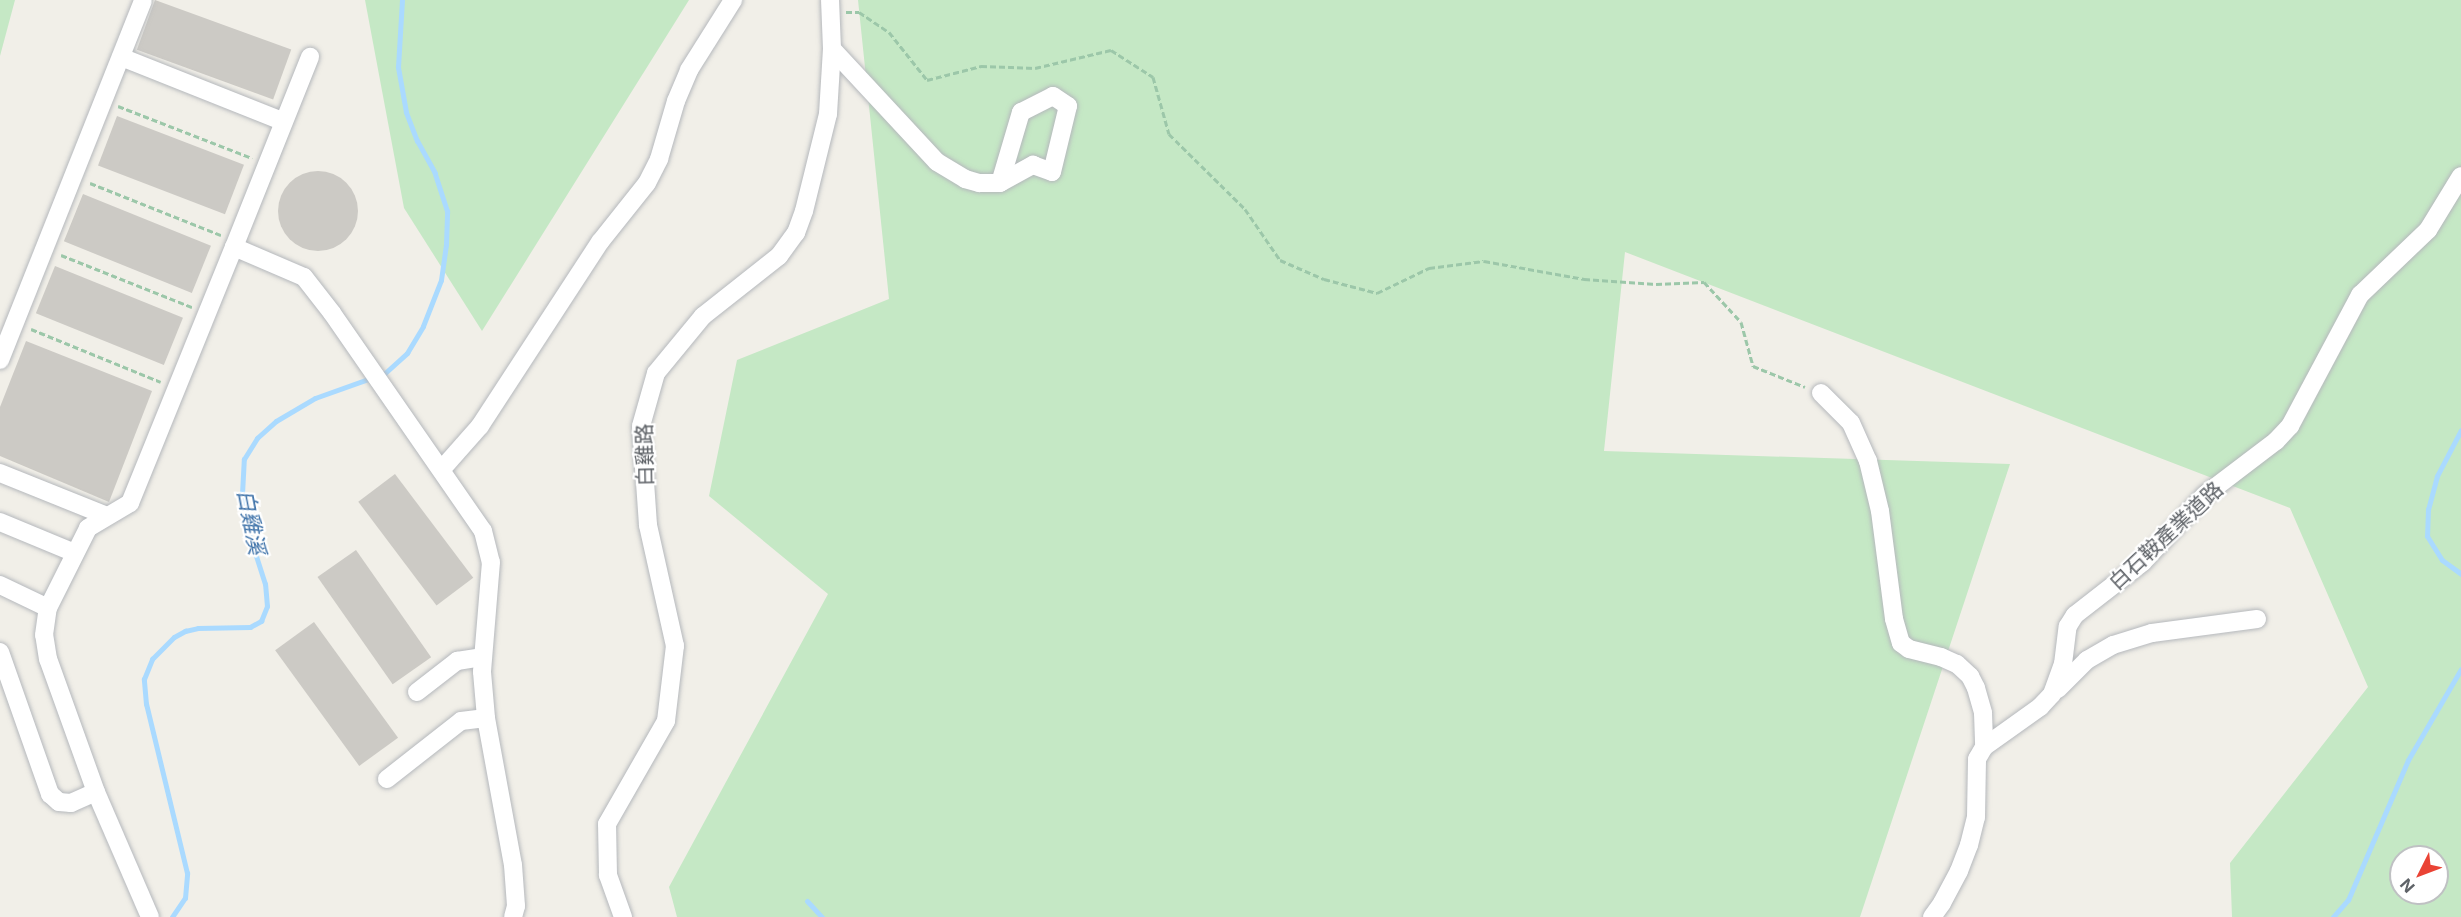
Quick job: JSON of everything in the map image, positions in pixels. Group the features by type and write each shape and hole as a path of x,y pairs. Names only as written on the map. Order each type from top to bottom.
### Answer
{"street":[{"path":"442,469 480,426 595,250 647,183 659,159 676,101 689,70 733,0"},
{"path":"0,360 143,1"},
{"name":"白雞路","path":"623,917 608,875 608,824 666,721 675,646 648,525 640,426 656,373 703,316 779,256 796,233 804,211 828,114 832,48 830,5"},
{"path":"832,48 937,162 965,179 979,183 1000,183 1033,165 1052,172 1068,106 1053,96 1021,112 1000,183"},
{"path":"120,57 284,122"},
{"path":"150,917 96,792 48,659 44,635 48,608 88,528 130,503 310,57"},
{"name":"白石鞍產業道路","path":"1984,747 2040,707 2052,694 2063,664 2068,626 2074,615 2143,562 2205,495 2283,434 2303,403 2360,295 2428,230 2458,185"},
{"path":"235,244 304,277 332,313 476,518 488,545 491,562 482,657 486,718 513,866 516,906 513,917"},
{"path":"1821,393 1851,423 1868,461 1880,511 1896,633 1901,643 1909,649 1941,657 1957,664 1970,676 1983,713 1984,747 1977,759 1976,817 1959,872 1932,917"},
{"path":"0,473 107,516"},
{"path":"0,522 75,553"},
{"path":"0,585 48,608"},
{"path":"2052,694 2087,660 2113,645 2152,633 2257,619"},
{"path":"0,652 50,794 59,802 71,803 96,792"},
{"path":"417,692 457,662 482,657"},
{"path":"387,779 461,721 486,718"}],"path":[{"path":"830,5 859,12 889,32 927,80 981,66 1035,68 1111,51 1152,77 1169,134 1245,209 1280,260 1324,279 1377,293 1429,268 1484,261 1584,279 1656,284 1704,282 1741,322 1753,366 1821,393"},
{"path":"103,101 267,164"},
{"path":"73,176 235,244"},
{"path":"45,248 207,313"},
{"path":"15,322 177,388"}],"green space":[{"path":"0,0 15,0 0,56"},
{"path":"365,0 689,0 482,331 404,208"},
{"path":"858,0 2461,0 2461,917 2232,917 2230,863 2368,687 2290,508 1625,252 1604,451 2010,464 1860,917 677,917 669,887 828,594 709,496 737,360 889,299"}],"building":[{"path":"155,0 291,50 273,99 137,50"},
{"path":"117,116 244,165 225,214 98,165"},
{"path":"318,171 333,174 346,183 355,196 358,211 355,226 346,239 333,248 318,251 303,248 290,239 281,226 278,211 281,196 290,183 303,174"},
{"path":"83,194 211,246 192,293 64,241"},
{"path":"55,266 183,318 164,365 36,313"},
{"path":"26,341 152,391 109,502 0,456 0,407"},
{"path":"395,474 473,578 436,606 358,502"},
{"path":"356,550 431,657 393,684 317,577"},
{"path":"314,622 398,738 359,766 275,650"}],"waterway":[{"name":"白雞溪","path":"172,917 185,898 187,873 146,704 144,679 152,659 174,637 185,631 198,628 250,627 261,621 267,606 265,584 248,531 242,494 244,459 257,438 276,421 315,398 385,373 407,353 423,326 441,280 446,244 447,211 435,173 417,141 406,112 398,67 402,0"},
{"path":"2461,430 2437,476 2428,509 2427,536 2442,560 2461,574"},
{"path":"2333,917 2348,900 2408,760 2461,669"},
{"path":"807,901 822,917"}]}
